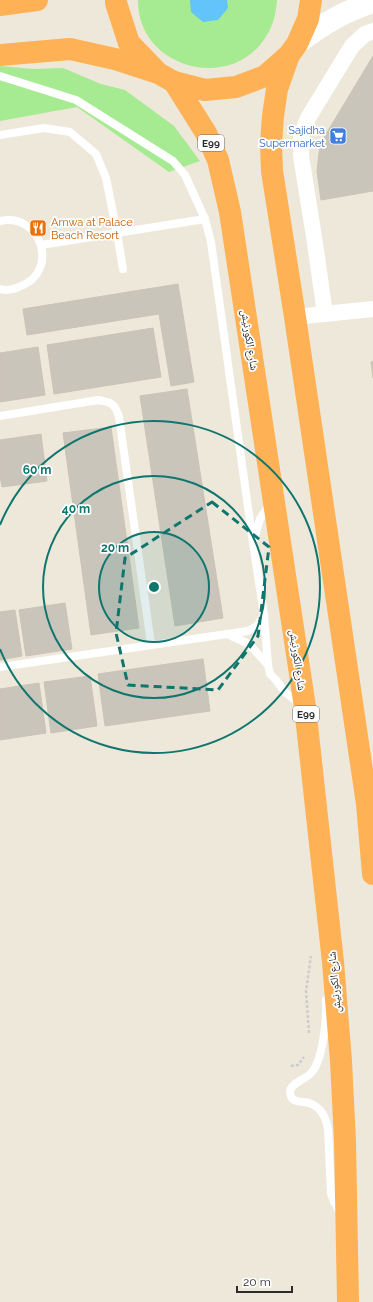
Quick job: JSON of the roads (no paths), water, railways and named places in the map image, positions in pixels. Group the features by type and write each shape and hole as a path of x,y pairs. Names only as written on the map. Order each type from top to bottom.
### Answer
{"highway":[{"path":"0,5 36,0"},
{"name":"شارع الكورنيش","path":"116,0 129,43 166,77 206,133 218,160 230,212 305,708 333,962 345,1133 348,1302"},
{"path":"311,0 308,19 293,50 278,89 273,116 271,144 272,171 367,804 373,874"},
{"path":"0,55 70,49 115,59 205,90 236,87 265,76 293,50"}],"main road":[{"path":"293,50 314,30 355,8 373,2"},
{"path":"367,804 373,833"}],"street":[{"path":"325,314 301,156 301,136 308,118 352,46 365,34 373,31"},
{"path":"295,318 373,309"}],"lane":[{"path":"0,76 76,100 173,161 185,175 205,219 211,242 264,615 270,674 285,692 305,708"},
{"path":"0,135 44,128 70,132 96,154 106,178 123,269"},
{"path":"41,245 205,219"},
{"path":"0,220 17,220 28,226 36,234 41,245 43,256 40,267 34,277 26,284 15,289 0,289"},
{"path":"0,416 98,400 108,402 116,407 119,417 151,644"},
{"path":"253,543 260,519 274,498"},
{"path":"0,667 248,630 257,626 264,615"},
{"path":"227,634 249,644 268,665"},
{"path":"333,962 329,972 326,991 326,1005 320,1057 313,1072 308,1077 293,1086 290,1093 293,1100 315,1106 324,1115 328,1128 331,1193 339,1211 346,1219"}],"water":[{"path":"190,0 227,0 228,8 218,20 203,22 191,12"}],"place":[{"name":"Sajidha Supermarket","path":"338,136"},
{"name":"Amwa at Palace Beach Resort","path":"38,228"}]}
